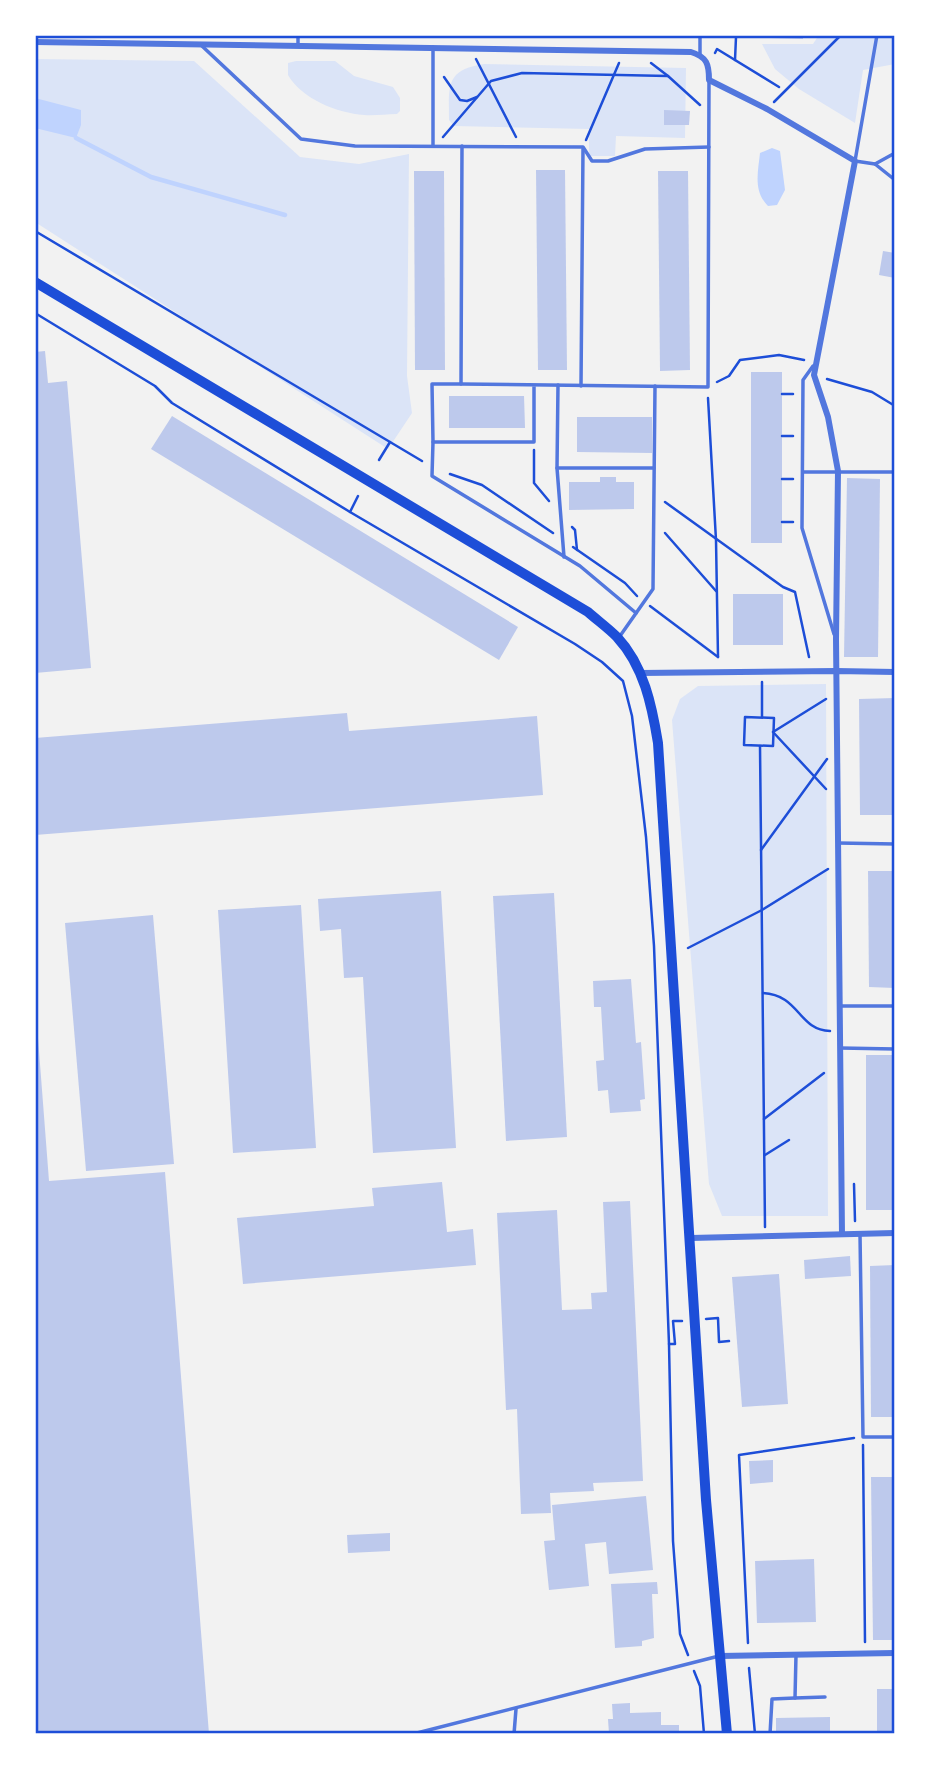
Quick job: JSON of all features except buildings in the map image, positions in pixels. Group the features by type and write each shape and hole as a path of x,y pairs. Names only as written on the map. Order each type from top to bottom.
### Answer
{"highway":[{"path":"35,282 588,611 618,638 640,673 652,706 658,743 706,1500 727,1734"}],"street":[{"path":"35,42 691,52 700,54 709,64 709,80 767,109 855,161 814,375 828,417 838,471 836,671 842,1234"},
{"path":"640,673 895,672"},
{"path":"691,1238 895,1233"},
{"path":"720,1656 895,1654"}],"lane":[{"path":"298,35 298,45"},
{"path":"700,35 700,54"},
{"path":"877,35 855,161 874,164 895,180"},
{"path":"200,44 301,139 355,146 583,146"},
{"path":"433,47 433,146"},
{"path":"636,613 580,566 432,476 432,384 708,387 709,80"},
{"path":"461,384 462,146"},
{"path":"583,146 592,161 608,161 646,149 709,147"},
{"path":"581,386 583,146"},
{"path":"874,164 895,153"},
{"path":"816,362 803,380 802,528 836,639"},
{"path":"433,442 534,442 534,385"},
{"path":"558,385 557,468 564,557"},
{"path":"618,638 653,589 655,386"},
{"path":"557,468 654,468"},
{"path":"802,472 895,472"},
{"path":"838,843 895,844"},
{"path":"840,1006 895,1006"},
{"path":"840,1048 895,1049"},
{"path":"860,1234 863,1437 895,1437"},
{"path":"794,1698 796,1655"},
{"path":"413,1734 720,1656"},
{"path":"770,1734 772,1699 825,1697"},
{"path":"514,1734 516,1709"}],"path":[{"path":"767,109 841,35"},
{"path":"735,60 736,37"},
{"path":"471,48 521,146"},
{"path":"709,64 717,49 779,87"},
{"path":"583,146 624,51"},
{"path":"651,63 709,114"},
{"path":"433,64 460,100 467,101 478,96"},
{"path":"433,146 491,81 522,73 668,76"},
{"path":"35,231 390,440 432,468 482,485 625,583 644,602 718,657 716,540 708,387 729,376 740,360 779,355 816,362"},
{"path":"35,313 155,386 172,403 349,512 575,645 602,662 623,681 632,716 646,837 654,946 669,1344 673,1541 680,1634 700,1686 704,1734"},
{"path":"814,375 872,392 895,406"},
{"path":"379,460 390,440"},
{"path":"349,512 358,496"},
{"path":"665,502 783,587 794,592 809,657"},
{"path":"665,533 717,593"},
{"path":"761,680 762,718"},
{"path":"773,732 826,699"},
{"path":"746,717 774,718 773,732 773,747 744,746 746,717"},
{"path":"773,732 828,790"},
{"path":"760,747 765,1237"},
{"path":"761,850 827,759"},
{"path":"688,948 762,910 828,869"},
{"path":"763,993 776,994 812,1027 830,1031"},
{"path":"764,1119 824,1073"},
{"path":"765,1154 789,1140"},
{"path":"718,1318 719,1342 729,1341"},
{"path":"669,1344 675,1344 673,1321"},
{"path":"755,1734 739,1455 863,1437 865,1649"}],"shaded area":[{"path":"819,35 895,35 895,64 863,70 855,123 799,89 775,69 762,44 813,44"},
{"path":"35,59 194,61 300,157 359,164 409,154 407,376 412,413 388,449 35,222"},
{"path":"335,61 354,76 393,87 400,98 400,111 397,114 364,115 321,103 302,91 288,75 288,63"},
{"path":"484,64 686,68 685,138 616,136 615,156 589,156 589,129 454,126 449,120 452,82 462,70"},
{"path":"826,684 828,1216 722,1216 709,1184 672,720 680,699 698,686"}],"water":[{"path":"35,98 81,110 81,125 76,138 35,128"},
{"path":"772,148 780,151 785,190 777,205 768,206 758,188 758,174 760,153"}],"waterway":[{"path":"76,138 151,177 285,215"}]}
